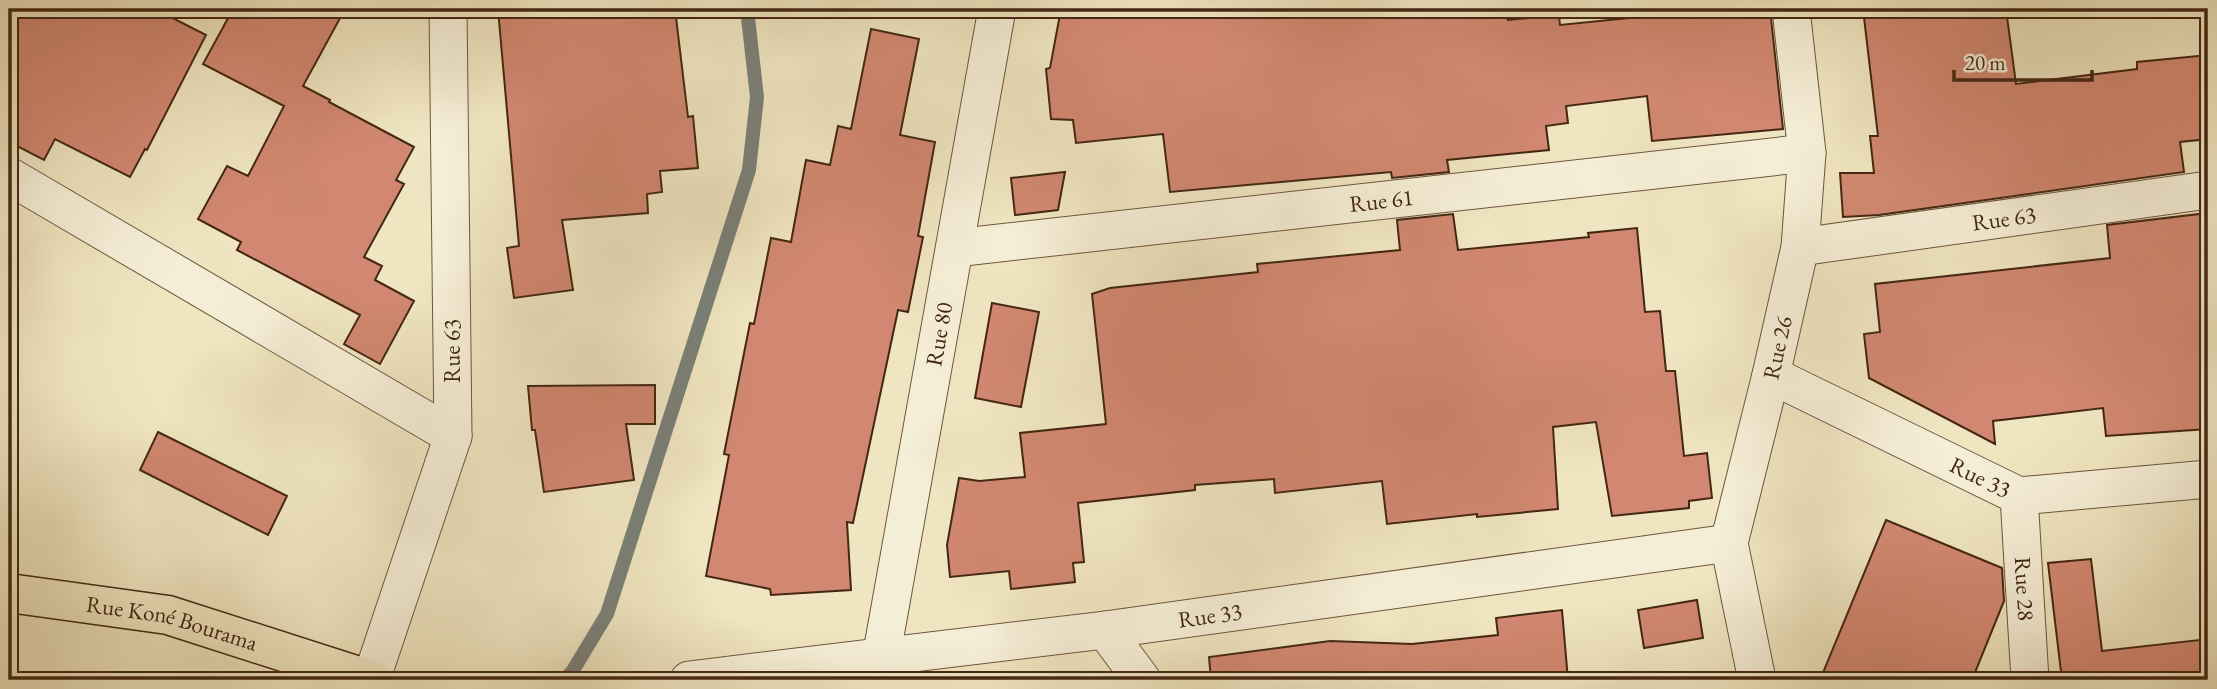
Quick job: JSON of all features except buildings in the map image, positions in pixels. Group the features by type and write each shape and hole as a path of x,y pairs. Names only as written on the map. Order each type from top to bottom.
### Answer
{"highway":[{"name":"Rue Koné Bourama","path":"9,593 168,615 371,680"}],"street":[{"name":"Rue 80","path":"881,658 998,9"},
{"name":"Rue 26","path":"1757,680 1729,543 1800,247 1807,153 1791,9"},
{"name":"Rue 63","path":"371,680 453,436 445,11"},
{"name":"Rue 61","path":"955,248 1807,153"},
{"path":"9,176 453,436"},
{"name":"Rue 63","path":"1800,247 2208,190"},
{"name":"Rue 33","path":"1771,375 2019,496 2208,479"},
{"name":"Rue 28","path":"2019,496 2030,680"},
{"name":"Rue 33","path":"689,680 1105,630 1729,543"},
{"path":"1105,630 1142,680"}],"waterway":[{"path":"564,680 572,672 607,614 749,170 757,97 747,9"}]}
